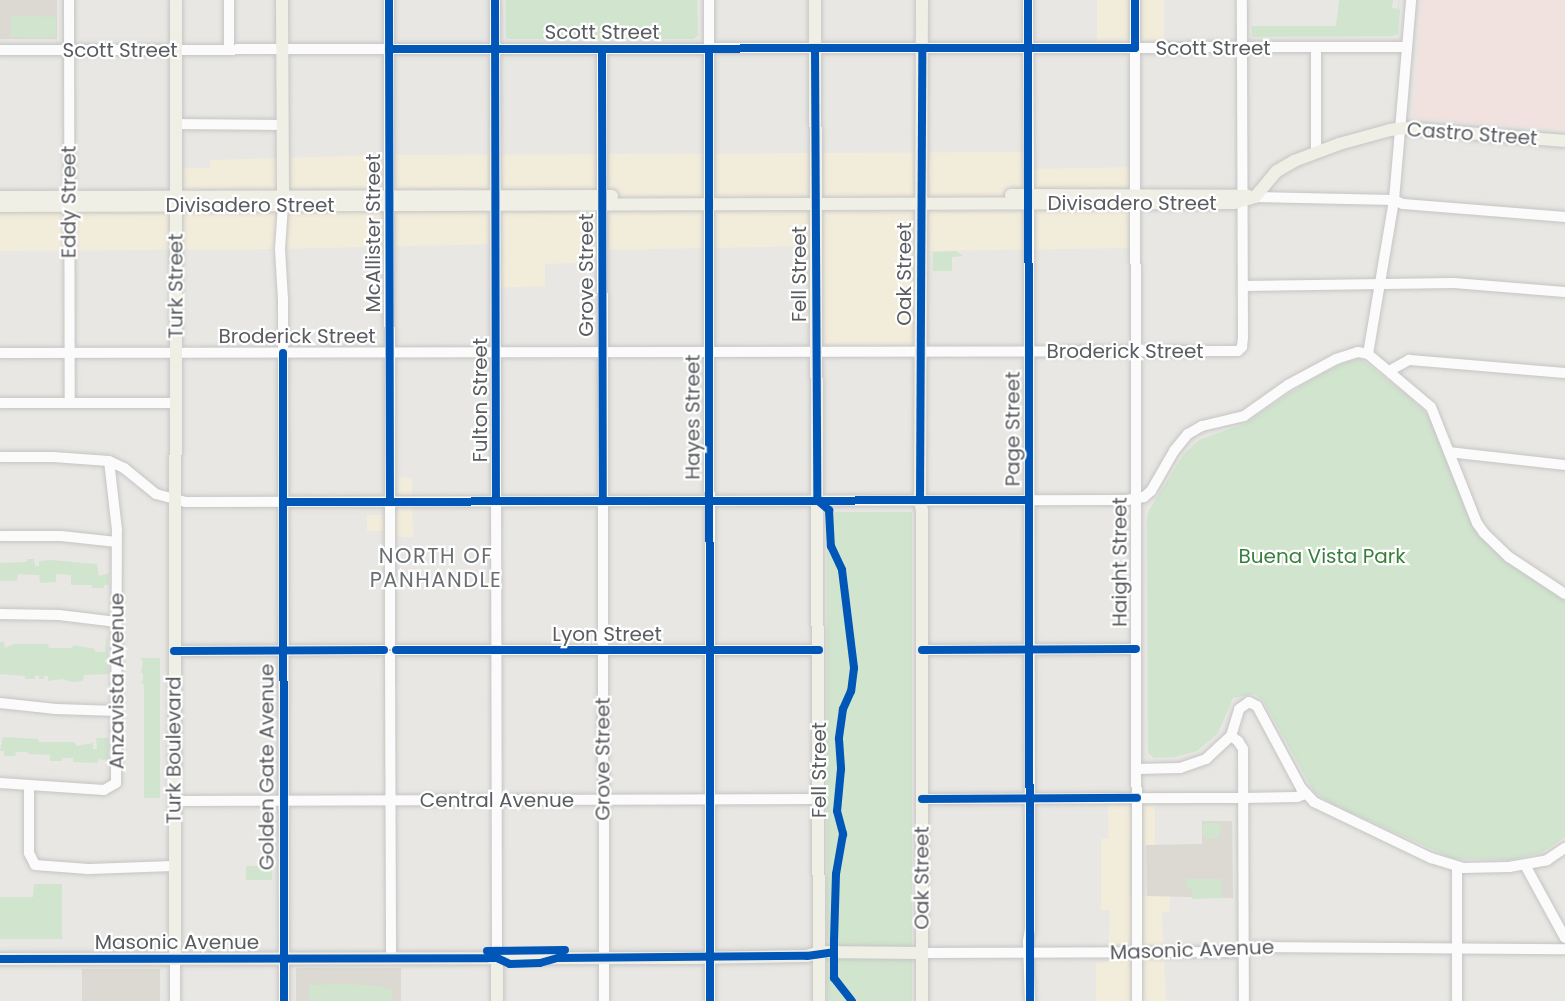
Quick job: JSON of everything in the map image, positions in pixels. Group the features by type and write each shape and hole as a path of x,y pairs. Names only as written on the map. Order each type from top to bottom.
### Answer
{"main road":[{"name":"Turk Street","path":"173,500 176,403 176,0"},
{"name":"Golden Gate Avenue","path":"282,0 283,201"},
{"name":"Fell Street","path":"815,0 819,1001"},
{"name":"Oak Street","path":"922,0 920,351 922,1001"},
{"name":"Castro Street","path":"1256,197 1282,167 1360,137 1400,128 1565,141"},
{"name":"Divisadero Street","path":"0,197 69,201 496,201 1242,199 1256,197"},
{"name":"Divisadero Street","path":"0,206 69,201"},
{"name":"Turk Boulevard","path":"173,500 175,955"},
{"name":"Masonic Avenue","path":"284,955 391,951 497,954"},
{"name":"Masonic Avenue","path":"0,952 175,955 710,954 807,956 819,952 922,953"},
{"name":"Fulton Street","path":"497,954 497,1001"},
{"name":"Masonic Avenue","path":"0,959 175,955"}],"street":[{"name":"Eddy Street","path":"69,0 70,404"},
{"path":"229,0 229,50"},
{"name":"McAllister Street","path":"388,0 391,951"},
{"name":"Fulton Street","path":"495,0 497,954"},
{"name":"Hayes Street","path":"709,0 711,1001"},
{"name":"Page Street","path":"1028,0 1030,650 1030,929 1028,937 1030,1001"},
{"name":"Haight Street","path":"1135,0 1137,1001"},
{"path":"1242,0 1243,286 1459,283 1565,292"},
{"path":"1368,354 1377,284 1394,200 1411,0"},
{"name":"Scott Street","path":"0,50 1407,47"},
{"path":"1316,48 1316,152"},
{"name":"Grove Street","path":"602,49 604,1001"},
{"path":"176,124 282,125"},
{"name":"Divisadero Street","path":"1256,197 1394,200 1403,204 1565,217"},
{"name":"Golden Gate Avenue","path":"283,201 280,249 283,353 284,1001"},
{"name":"Broderick Street","path":"0,353 1241,349 1243,286"},
{"path":"0,457 52,457 109,461 124,468 156,494 173,500 390,502 1136,499 1144,497 1151,491 1174,451 1188,434 1202,426 1244,416 1285,386 1348,353 1368,354 1431,408 1477,523 1484,533 1509,556 1565,594"},
{"path":"1389,371 1409,360 1565,373"},
{"path":"0,403 176,403"},
{"path":"1449,452 1565,465"},
{"name":"Anzavista Avenue","path":"0,783 104,790 114,786 117,780 117,542 115,500 109,461"},
{"path":"0,536 62,536 117,542"},
{"path":"0,614 71,616 117,622"},
{"path":"922,650 1136,649"},
{"name":"Lyon Street","path":"174,651 819,650"},
{"path":"1137,769 1180,768 1198,764 1215,753 1231,736 1242,705 1249,702 1257,706 1305,794 1322,807 1457,868 1525,865 1547,860 1565,848"},
{"path":"0,703 56,709 117,711"},
{"path":"1231,736 1239,741 1243,749 1244,1001"},
{"path":"29,786 29,853 32,862 41,867 76,869 174,866"},
{"path":"922,799 1243,798 1297,797 1305,794"},
{"name":"Central Avenue","path":"174,801 819,799"},
{"path":"1525,865 1565,938"},
{"path":"1457,868 1457,1001"},
{"name":"Masonic Avenue","path":"922,953 1233,952 1253,947 1565,949"},
{"name":"Turk Boulevard","path":"175,955 175,1001"}],"shaded area":[{"path":"0,0 57,0 57,39 0,39"},
{"path":"1097,0 1164,0 1164,43 1097,43"},
{"path":"1422,0 1565,0 1565,130 1413,118"},
{"path":"1029,152 1029,169 1135,167 1135,248 921,251 920,351 816,351 815,246 603,250 602,262 545,264 545,286 496,288 496,244 280,249 0,251 0,211 182,208 182,168 210,168 210,160 383,155"},
{"path":"399,477 412,478 413,537 400,537 382,531 367,531 367,515 398,515"},
{"path":"1108,805 1155,805 1155,845 1129,846 1130,896 1170,896 1170,911 1162,912 1166,1000 1190,1001 1096,1001 1096,963 1108,962 1110,910 1101,910 1101,839 1109,838"},
{"path":"1202,821 1232,821 1233,898 1147,896 1146,845 1202,844"},
{"path":"296,968 401,968 401,1001 296,1001"},
{"path":"82,969 160,969 160,1001 82,1001"}],"green space":[{"path":"506,0 697,0 698,36 693,39 511,39 506,38"},
{"path":"1339,0 1393,0 1392,8 1400,9 1398,34 1392,36 1252,37 1252,26 1336,26"},
{"path":"11,16 56,17 56,38 11,37"},
{"path":"956,251 963,256 952,257 952,271 933,271 933,252"},
{"name":"Buena Vista Park","path":"1361,359 1428,415 1470,517 1483,539 1503,557 1565,600 1565,837 1541,853 1510,860 1454,859 1332,804 1314,792 1264,702 1255,694 1233,698 1218,733 1197,751 1175,757 1154,758 1148,753 1147,519 1149,510 1184,454 1199,440 1246,423 1323,373 1349,361"},
{"path":"827,512 912,512 912,1001 827,1001"},
{"path":"27,559 34,559 35,566 39,566 39,561 50,560 97,564 99,576 109,573 109,585 104,585 104,588 92,588 92,585 71,585 71,575 56,574 56,582 40,583 39,573 39,575 18,574 17,581 0,581 0,563 27,562"},
{"path":"107,634 109,674 84,675 83,681 72,682 62,679 48,681 48,676 44,676 44,679 35,676 35,679 25,679 25,676 0,674 0,642 4,642 5,648 14,644 48,644 49,648 71,648 74,645 95,649 95,652 105,652"},
{"path":"140,658 160,658 160,798 144,798 144,685 141,681 143,681 143,673 141,673 143,661"},
{"path":"3,737 38,739 39,742 74,742 77,746 93,743 93,749 97,749 96,738 108,738 109,761 99,759 97,763 73,762 73,758 62,758 62,761 50,761 50,755 28,754 27,752 16,752 15,756 4,756 4,751 0,751"},
{"path":"1207,822 1220,824 1221,832 1217,838 1207,839 1203,836 1202,826"},
{"path":"246,866 272,866 272,880 246,880"},
{"path":"1186,879 1222,879 1222,898 1192,899 1192,889 1186,888"},
{"path":"34,884 62,884 62,939 0,939 0,897 33,897"},
{"path":"309,985 378,986 392,990 392,1001 309,1001"}],"tram line":[{"path":"1398,9 1399,0"}],"cycle path":[{"path":"389,0 390,502"},
{"path":"495,0 496,501"},
{"path":"1028,0 1030,1001"},
{"path":"389,49 1135,48 1135,0"},
{"path":"920,500 922,48"},
{"path":"602,49 603,501"},
{"path":"709,49 710,1001"},
{"path":"815,49 817,500"},
{"path":"283,353 284,1001"},
{"path":"817,500 829,510 831,546 842,570 854,668 851,691 843,709 839,739 841,769 837,811 843,834 836,874 834,940 834,978 852,1001"},
{"path":"283,502 1029,500"},
{"path":"922,650 1136,649"},
{"path":"174,651 384,650"},
{"path":"396,650 819,650"},
{"path":"922,799 1137,798"},
{"path":"487,951 565,950"},
{"path":"0,959 497,958 510,964 540,963 558,958 807,956 834,952"}],"district":[{"name":"NORTH OF PANHANDLE","path":"436,568"}]}
